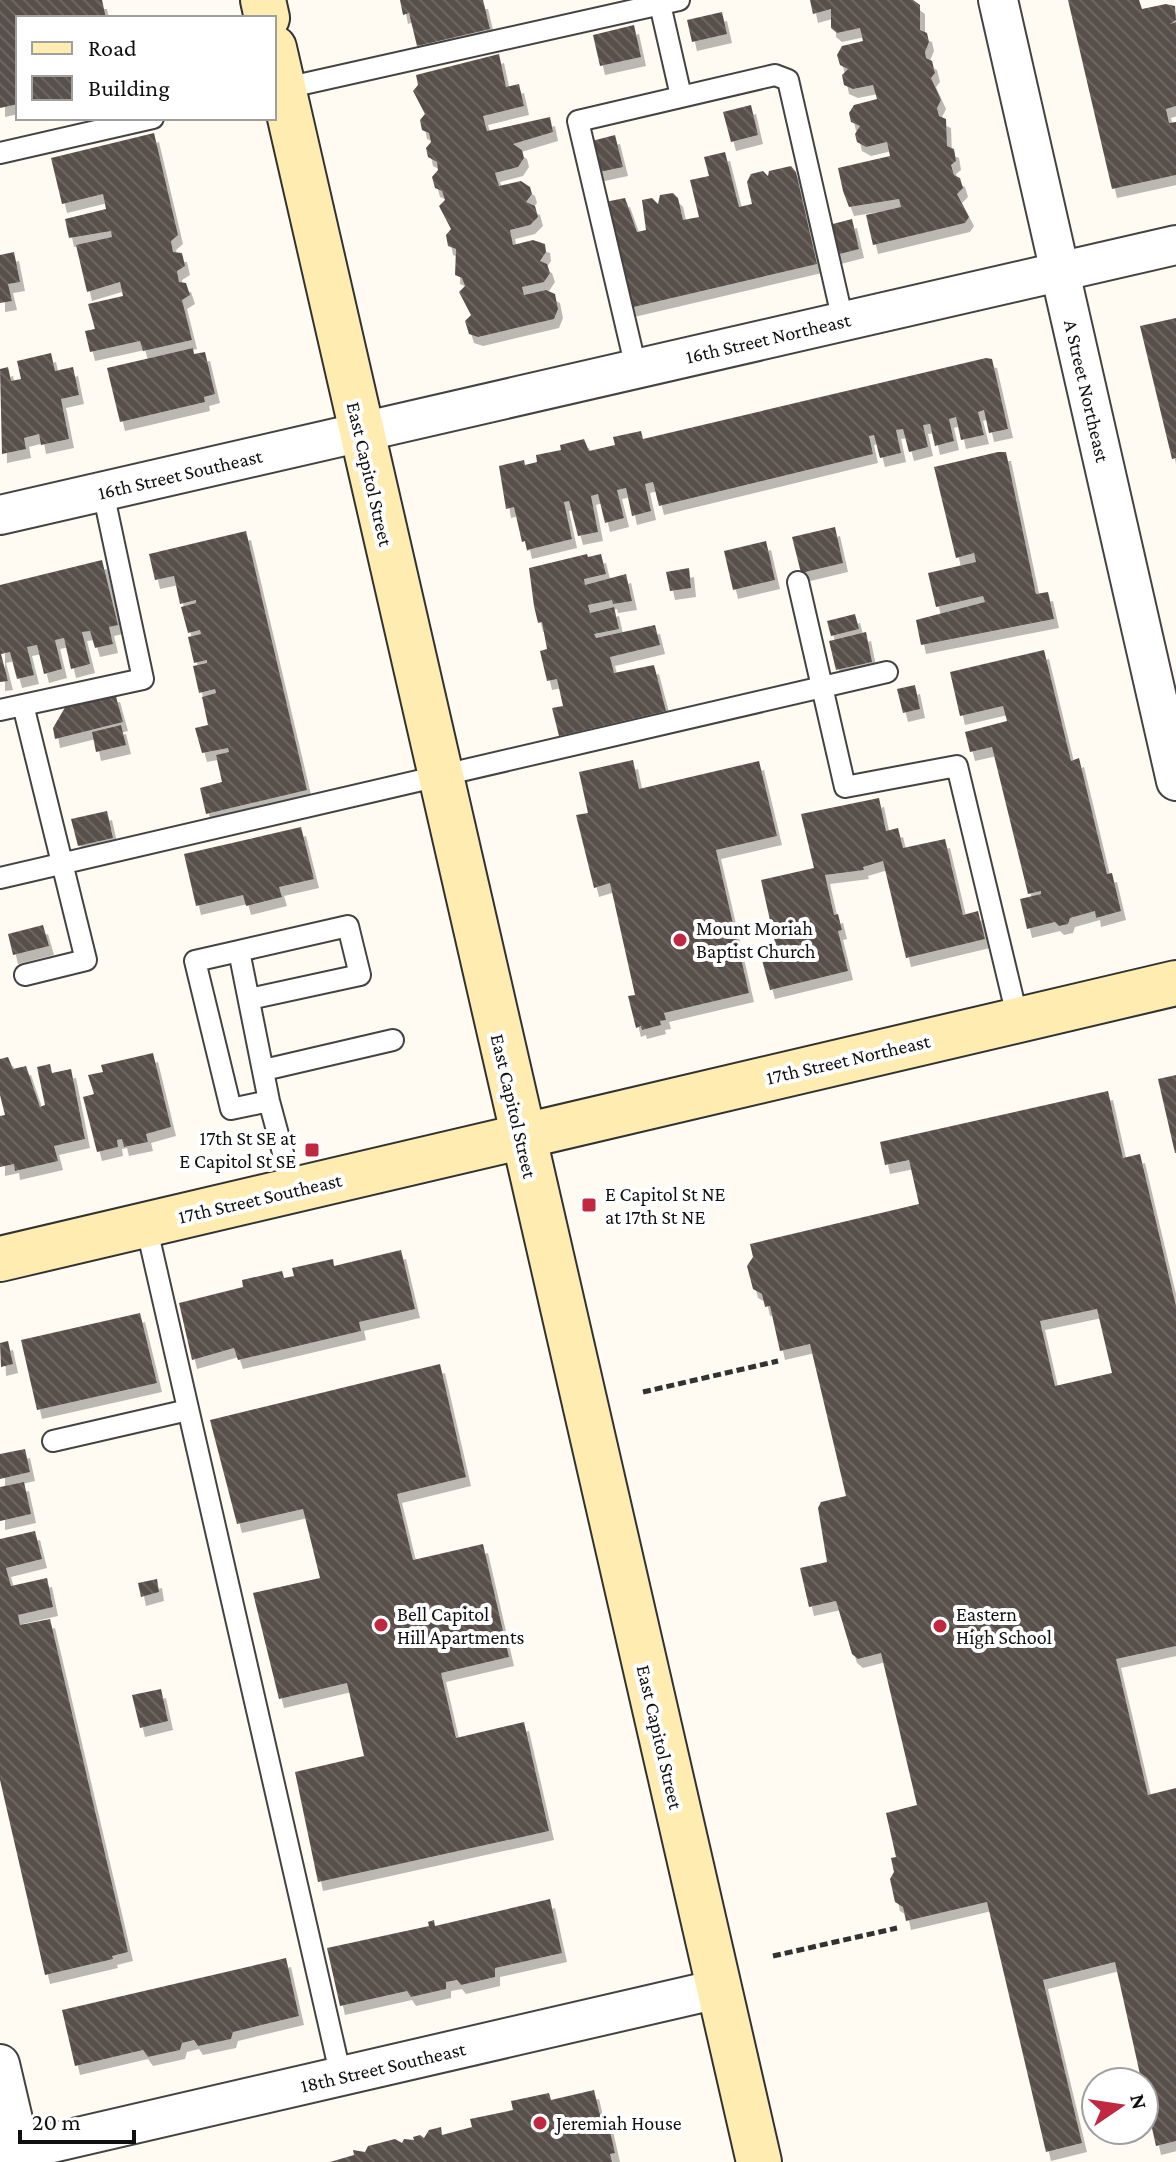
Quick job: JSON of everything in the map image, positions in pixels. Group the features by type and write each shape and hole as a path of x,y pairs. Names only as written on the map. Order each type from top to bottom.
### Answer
{"main road":[{"name":"East Capitol Street","path":"277,76 759,2162"},
{"name":"17th Street Northeast","path":"521,1137 1176,983"},
{"name":"17th Street Southeast","path":"0,1259 521,1137"}],"street":[{"name":"A Street Northeast","path":"998,0 1176,781"},
{"name":"16th Street Northeast","path":"360,432 1176,245"},
{"name":"16th Street Southeast","path":"0,515 360,432"},
{"name":"18th Street Southeast","path":"15,2156 718,1989"},
{"path":"0,2064 15,2156"}],"lane":[{"path":"277,76 666,1 681,96"},
{"path":"636,368 578,121 681,96 775,75 788,80 843,321"},
{"path":"0,153 144,120"},
{"path":"0,710 143,679 103,492"},
{"path":"798,582 845,787 957,766 1018,1020"},
{"path":"0,878 887,672"},
{"path":"23,705 86,960 25,975"},
{"path":"249,999 360,975 348,926 195,961 231,1109 269,1101"},
{"path":"239,951 269,1101 293,1190"},
{"path":"264,1070 393,1040"},
{"path":"146,1225 341,2077"},
{"path":"53,1441 188,1410"}],"path":[{"path":"643,1392 778,1361"},
{"path":"773,1956 897,1928"}],"building":[{"path":"0,0 102,0 106,16 16,16 16,104 0,108"},
{"path":"400,0 483,0 490,29 417,46 409,13 403,15"},
{"path":"810,0 913,0 920,5 920,30 927,33 929,42 926,58 932,61 935,73 931,78 941,100 937,108 939,116 946,119 947,146 954,149 956,161 951,165 963,188 957,194 969,217 965,223 873,245 866,215 901,207 899,199 849,207 838,168 890,156 887,142 866,147 857,142 855,134 860,126 851,122 849,113 854,105 877,99 873,85 853,89 844,85 842,75 848,69 840,65 837,55 842,46 863,41 860,28 837,33 831,28 831,9 813,14"},
{"path":"1068,0 1139,0 1142,9 1166,4 1175,6 1176,20 1170,24 1176,22 1176,106 1166,109 1169,123 1176,122 1176,175 1112,189"},
{"path":"722,12 727,34 692,42 687,20"},
{"path":"634,25 641,57 600,66 593,35"},
{"path":"499,54 506,87 519,84 524,106 483,116 487,131 550,117 553,132 513,144 522,150 524,158 518,167 495,173 499,186 521,181 530,187 532,194 526,202 535,206 538,217 530,225 510,230 513,245 533,240 545,244 546,252 540,261 547,264 550,273 544,282 522,287 524,295 546,290 555,294 558,309 554,319 478,337 469,334 465,321 471,315 459,292 465,286 462,278 455,275 456,249 448,246 446,235 451,229 439,206 445,200 442,191 435,188 432,177 438,170 437,162 428,157 426,148 431,142 429,133 422,130 420,120 425,114 413,91 418,85 416,75"},
{"path":"751,105 758,135 731,142 723,112"},
{"path":"154,133 178,235 171,241 173,252 182,253 185,266 177,271 179,282 186,283 190,295 182,300 192,340 143,351 140,341 90,352 85,331 95,329 88,304 123,296 120,282 87,292 76,245 112,237 111,231 69,238 65,219 106,209 103,194 62,204 51,158"},
{"path":"615,135 623,167 595,173 588,142"},
{"path":"725,152 739,207 752,204 747,182 751,174 763,171 768,176 769,171 791,166 796,172 817,264 625,309 600,203 625,198 637,232 646,230 642,200 652,198 658,204 660,195 673,193 678,198 683,220 699,217 690,180 709,176 704,157"},
{"path":"852,219 859,249 832,256 825,226"},
{"path":"14,252 20,282 8,284 12,301 0,303 0,255"},
{"path":"1176,318 1176,458 1172,459 1140,326"},
{"path":"193,348 194,354 205,352 215,394 204,397 205,402 120,422 107,368"},
{"path":"51,353 55,371 73,367 79,395 61,399 69,439 41,445 39,434 24,438 26,449 2,454 0,369 8,367 11,381 21,379 17,361"},
{"path":"992,359 1008,429 989,433 984,410 978,412 984,435 961,440 956,417 949,419 954,441 935,446 930,424 923,425 928,447 909,452 903,429 896,430 901,453 880,458 874,435 869,436 873,454 659,506 653,482 645,484 651,511 632,516 626,488 617,490 624,518 605,523 598,494 591,496 598,532 578,536 569,501 564,502 572,539 527,550 525,541 522,542 514,507 506,509 499,466 524,460 525,465 537,462 536,455 561,450 560,445 584,439 589,451 615,445 613,437 641,431 643,439"},
{"path":"1006,452 1036,594 1048,592 1054,619 921,645 916,620 985,602 983,596 936,607 928,573 976,562 974,553 956,558 934,467"},
{"path":"835,527 843,563 801,573 792,537"},
{"path":"246,531 307,790 206,814 200,788 222,782 216,755 229,752 228,748 202,753 195,728 208,725 202,697 216,693 215,689 199,693 193,666 207,663 207,660 194,663 188,637 201,634 200,630 188,633 181,607 196,603 196,600 180,604 174,576 155,580 149,554"},
{"path":"766,541 775,580 733,590 724,551"},
{"path":"587,554 588,557 601,554 606,574 584,579 585,585 626,574 632,601 613,604 612,600 588,605 590,613 614,607 619,629 594,634 596,638 655,625 660,645 610,657 614,673 654,665 666,711 559,736 552,708 563,706 557,679 547,681 540,651 547,649 542,622 538,623 534,606 529,568"},
{"path":"102,560 118,625 109,627 113,644 95,648 90,631 82,632 90,664 71,669 64,638 55,640 62,669 44,674 37,645 27,647 34,675 17,679 10,652 1,654 8,681 0,682 0,585"},
{"path":"689,568 691,588 670,591 666,572"},
{"path":"855,614 859,629 831,636 827,621"},
{"path":"866,632 872,662 836,670 829,641"},
{"path":"1044,650 1071,761 1079,758 1107,874 1112,873 1121,911 1096,918 1095,911 1070,918 1068,924 1059,926 1055,922 1027,929 1020,899 1041,894 1041,891 1028,894 992,747 970,752 965,732 1007,721 1003,706 960,716 950,672"},
{"path":"915,685 920,709 903,713 897,689"},
{"path":"115,693 123,722 55,739 53,728 67,704"},
{"path":"121,725 126,745 96,752 92,732"},
{"name":"Mount Moriah Baptist Church","path":"633,760 639,789 759,761 777,836 716,850 749,993 664,1013 666,1020 660,1021 661,1025 642,1030 641,1026 636,1028 628,996 635,995 610,883 594,888 576,815 588,813 579,772"},
{"path":"879,798 886,831 898,828 903,848 945,839 963,915 978,911 985,939 906,958 883,861 863,867 864,870 825,875 834,915 838,914 842,930 838,931 848,971 770,990 762,960 778,956 761,880 814,868 801,814"},
{"path":"107,811 113,838 78,846 71,819"},
{"path":"301,827 314,879 279,887 282,897 246,906 243,895 196,906 184,854"},
{"path":"43,925 49,946 13,955 8,934"},
{"path":"153,1053 171,1127 146,1134 148,1142 124,1147 122,1139 117,1140 118,1147 97,1152 83,1097 94,1094 88,1075 103,1072 101,1065"},
{"path":"8,1057 13,1069 26,1066 40,1107 45,1105 37,1067 50,1064 52,1073 71,1069 85,1139 54,1146 58,1161 15,1171 14,1164 0,1167 0,1116 5,1115 0,1095 0,1059"},
{"path":"1176,1075 1176,1153 1175,1153 1158,1079"},
{"path":"1108,1091 1123,1158 1140,1154 1176,1306 1176,1646 1116,1659 1148,1795 1176,1788 1176,2141 1160,2145 1160,2066 1138,2066 1115,1962 1043,1980 1080,2135 1080,2144 1046,2152 987,1902 906,1921 903,1907 895,1902 890,1879 894,1872 891,1858 896,1857 886,1813 917,1805 881,1653 858,1659 852,1654 836,1601 809,1607 800,1568 827,1562 818,1508 821,1502 846,1496 810,1344 780,1351 770,1306 765,1307 762,1294 753,1289 747,1266 753,1257 750,1244 919,1204 909,1160 885,1165 880,1142","holes":["1097,1309 1112,1373 1055,1386 1040,1321"]},
{"path":"401,1250 415,1309 359,1322 361,1331 238,1360 234,1348 192,1360 179,1303 243,1287 242,1280 282,1271 284,1278 294,1276 292,1268 333,1259 334,1266"},
{"path":"140,1313 157,1383 37,1410 21,1340"},
{"path":"8,1341 13,1364 1,1367 0,1343"},
{"name":"Bell Capitol Hill Apartments","path":"440,1364 466,1477 397,1494 413,1560 483,1544 509,1657 441,1673 456,1738 524,1722 549,1831 318,1882 295,1772 364,1756 347,1683 279,1699 253,1593 320,1578 303,1509 237,1524 210,1420"},
{"path":"25,1449 30,1472 0,1479 0,1454"},
{"path":"24,1482 31,1514 0,1521 0,1487"},
{"path":"35,1531 42,1559 6,1568 11,1586 47,1578 53,1607 18,1615 20,1625 50,1619 128,1952 112,1956 113,1959 45,1975 0,1780 0,1539"},
{"path":"157,1579 159,1592 141,1597 138,1583"},
{"path":"161,1689 168,1721 140,1728 132,1695"},
{"path":"550,1899 562,1953 495,1968 495,1977 461,1985 457,1980 446,1982 446,1989 411,1997 407,1991 340,2006 327,1948 429,1926 428,1922 434,1920 435,1926"},
{"path":"286,1958 299,2016 233,2032 231,2039 198,2046 194,2040 182,2043 180,2050 148,2057 143,2050 75,2066 62,2010"},
{"name":"Jeremiah House","path":"594,2090 601,2119 607,2118 615,2153 610,2154 612,2162 330,2162 354,2155 353,2150 365,2152 368,2146 395,2139 402,2143 404,2139 414,2140 413,2137 420,2135 424,2138 429,2130 441,2127 442,2135 472,2127 470,2119 513,2110 511,2101 549,2093 551,2100"}],"place":[{"name":"Mount Moriah Baptist Church","path":"680,940"},
{"name":"17th St SE at E Capitol St SE","path":"312,1150"},
{"name":"E Capitol St NE at 17th St NE","path":"589,1205"},
{"name":"Bell Capitol Hill Apartments","path":"381,1625"},
{"name":"Eastern High School","path":"940,1626"},
{"name":"Jeremiah House","path":"540,2123"}]}
